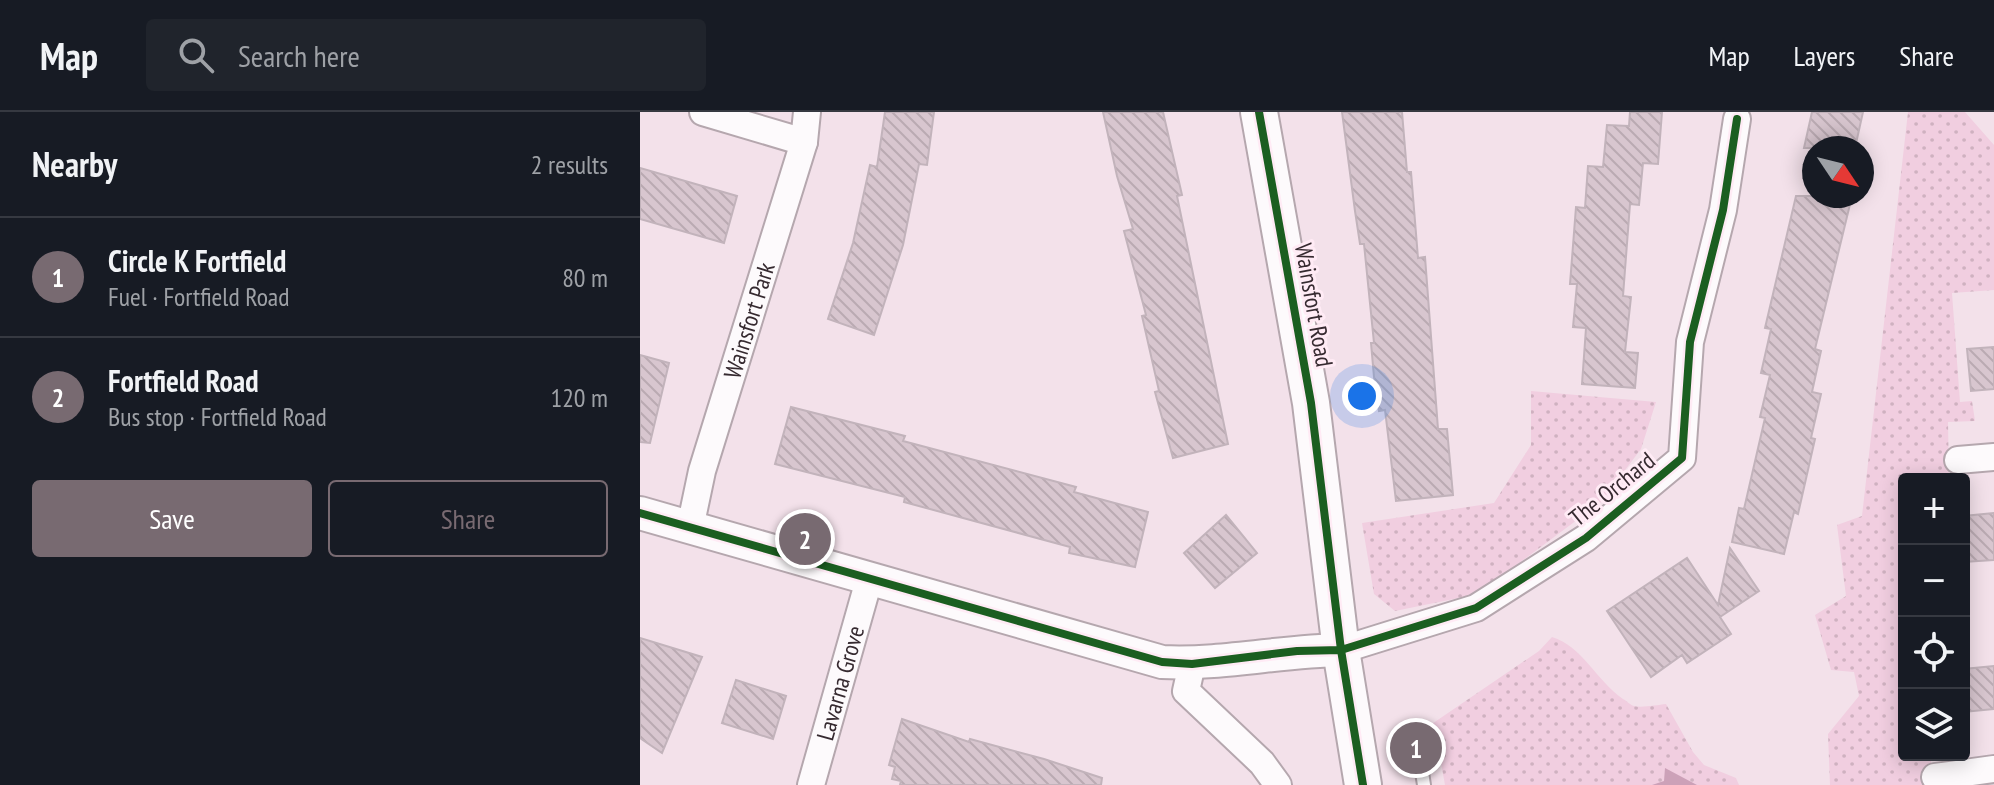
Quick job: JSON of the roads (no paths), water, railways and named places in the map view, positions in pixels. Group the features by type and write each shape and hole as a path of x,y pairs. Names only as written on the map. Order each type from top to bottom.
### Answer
{"main road":[{"name":"Wainsfort Road","path":"1259,112 1311,403 1341,650 1363,785"}],"street":[{"path":"703,112 804,142"},
{"name":"Wainsfort Park","path":"690,528 702,471 804,142 807,112"},
{"name":"The Orchard","path":"1341,650 1476,608 1586,538 1682,458 1690,342 1723,210 1737,119"},
{"path":"1958,460 1994,457"},
{"path":"640,513 1162,662 1192,664 1297,651 1341,650"},
{"name":"Lavarna Grove","path":"811,785 869,580"},
{"path":"1192,664 1186,691 1262,763 1278,785"},
{"path":"1935,777 1994,769"}],"lane":[{"path":"1419,753 1424,785"}],"place":[{"name":"Fortfield Road","path":"805,539"},
{"name":"Circle K Fortfield","path":"1416,748"}]}
